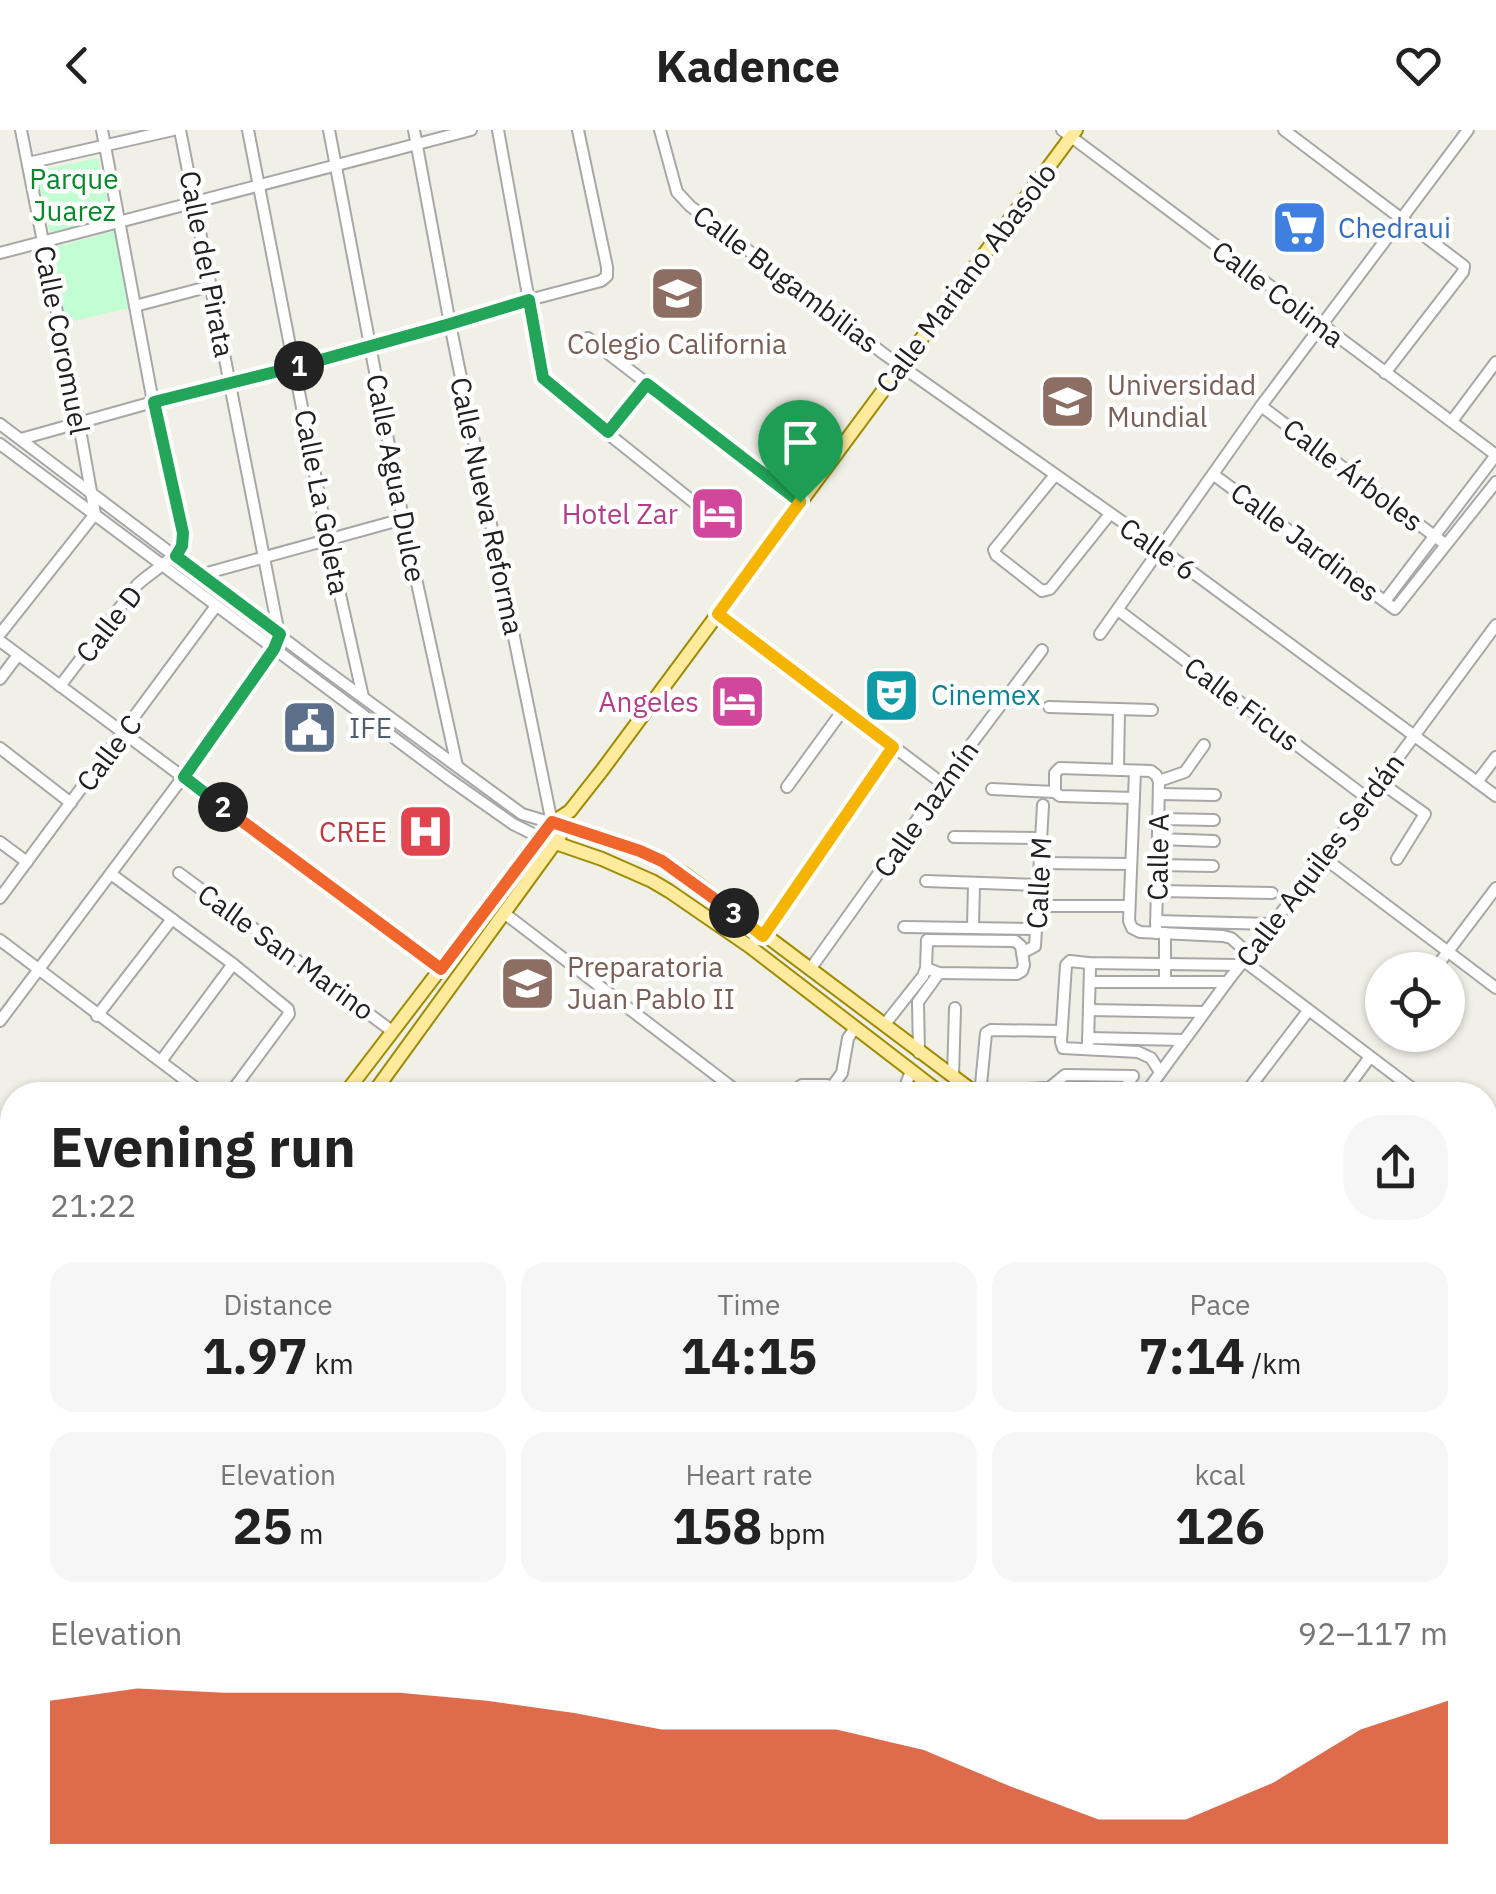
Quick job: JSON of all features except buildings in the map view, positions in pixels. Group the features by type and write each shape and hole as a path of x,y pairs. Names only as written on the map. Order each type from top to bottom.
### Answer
{"main road":[{"name":"Calle Mariano Abasolo","path":"558,825 718,614 1069,132"},
{"path":"354,1082 541,838 558,825"},
{"path":"381,1082 556,842 558,825"},
{"path":"558,825 640,851 684,874 961,1082"},
{"path":"541,838 602,858 652,881 749,946 926,1082"},
{"path":"911,1070 919,1053"}],"street":[{"name":"Calle Coromuel","path":"21,130 80,424 94,514"},
{"path":"102,130 183,533 176,556"},
{"path":"28,163 177,130"},
{"name":"Calle del Pirata","path":"177,130 280,634"},
{"name":"Calle La Goleta","path":"248,130 328,541 363,698"},
{"name":"Calle Agua Dulce","path":"329,130 403,520 457,767"},
{"name":"Calle Nueva Reforma","path":"414,130 450,324 558,825"},
{"path":"0,254 471,130"},
{"path":"498,130 543,378 696,504"},
{"path":"20,439 600,282 608,276 608,267 578,130"},
{"name":"Calle Bugambilias","path":"660,130 682,198 900,365"},
{"path":"1284,130 1464,266 1386,373"},
{"path":"1100,634 1261,406 1468,130"},
{"name":"Calle Colima","path":"1069,132 1496,455"},
{"path":"135,306 211,286"},
{"path":"588,338 800,502"},
{"path":"1452,421 1496,362"},
{"name":"Calle 6","path":"900,365 1161,549 1496,796"},
{"path":"608,432 647,384"},
{"name":"Calle Árboles","path":"1261,406 1446,544"},
{"path":"0,424 522,814 558,825"},
{"path":"0,444 449,779 513,824 541,838"},
{"path":"1385,601 1496,455"},
{"path":"1055,475 994,550 1042,591 1050,588 1110,514"},
{"name":"Calle Jardines","path":"1214,475 1395,609 1446,544"},
{"path":"1446,544 1496,482"},
{"path":"94,514 0,638 441,969"},
{"path":"200,575 403,520"},
{"name":"Calle D","path":"60,686 137,585 176,556"},
{"name":"Calle C","path":"0,898 216,606"},
{"name":"Calle Ficus","path":"1118,610 1368,798"},
{"path":"718,614 943,784"},
{"name":"Calle Aquiles Serdán","path":"1153,1082 1496,626"},
{"path":"0,1021 184,777 274,649 280,634"},
{"name":"Calle Jazmín","path":"811,968 1042,650"},
{"path":"0,679 18,654"},
{"path":"358,712 363,698"},
{"path":"1049,707 1152,710"},
{"path":"1118,709 1118,770"},
{"path":"787,788 844,710"},
{"path":"1055,792 1057,770 1151,772 1159,781 1185,772 1204,745"},
{"path":"749,946 763,936 893,747"},
{"path":"0,748 71,803"},
{"path":"1477,782 1496,757"},
{"path":"449,779 457,767"},
{"path":"1135,771 1128,922 1132,928 1140,932 1272,924"},
{"name":"Calle A","path":"1159,781 1157,891 1165,982"},
{"path":"1380,782 1425,814 1397,860"},
{"path":"992,790 1134,798"},
{"path":"1159,794 1216,795"},
{"name":"Calle M","path":"1021,948 1035,946 1043,805"},
{"path":"1158,819 1214,820"},
{"path":"954,838 1041,838"},
{"path":"1158,839 1214,841"},
{"path":"0,842 27,862"},
{"path":"1040,863 1132,858 1213,866"},
{"path":"1324,858 1496,988"},
{"path":"111,874 286,1005 288,1014 238,1082"},
{"name":"Calle San Marino","path":"179,874 392,1031"},
{"path":"926,881 1039,885"},
{"path":"973,928 974,883"},
{"path":"1157,891 1272,894"},
{"path":"1448,951 1495,893"},
{"path":"1038,906 1129,906"},
{"path":"504,913 725,1082"},
{"path":"98,1016 172,919"},
{"path":"904,926 1036,929"},
{"path":"1159,929 1231,938 1244,960 1404,1082"},
{"path":"0,940 188,1082"},
{"path":"885,1024 923,976 928,940 1021,948 1024,965 1017,974 939,974 926,968"},
{"path":"1184,1040 1063,1048 1066,965 1070,961 1166,964 1244,960"},
{"path":"1088,963 1088,1044"},
{"path":"161,1061 233,964"},
{"path":"919,1053 918,1002 939,974"},
{"path":"1090,982 1227,982"},
{"path":"953,1077 955,1008"},
{"path":"1089,1010 1204,1012"},
{"path":"1254,1082 1308,1011"},
{"path":"836,1082 842,1072 848,1038 856,1028"},
{"path":"982,1082 986,1034 991,1030 1061,1031"},
{"path":"1088,1044 1138,1052 1150,1058 1160,1072"},
{"path":"1352,1082 1370,1057"},
{"path":"907,1082 911,1070"},
{"path":"1058,1082 1064,1075 1133,1076 1129,1082"}],"green space":[{"name":"Parque Juarez","path":"98,158 111,219 50,233 36,171"},
{"path":"114,231 129,308 65,323 49,249"}],"place":[{"name":"Chedraui","path":"1299,228"},
{"name":"Colegio California","path":"677,293"},
{"name":"Universidad Mundial","path":"1068,401"},
{"name":"Hotel Zar","path":"717,514"},
{"name":"Cinemex","path":"892,695"},
{"name":"Angeles","path":"738,702"},
{"name":"IFE","path":"310,728"},
{"name":"CREE","path":"426,832"},
{"name":"Preparatoria Juan Pablo II","path":"528,983"}],"route":[{"path":"529,300 543,378 608,432 647,384 800,502 718,614 893,747 763,936 662,861 552,822 441,969 184,777 274,649 280,634 176,556 183,533 154,402 529,300"}]}
